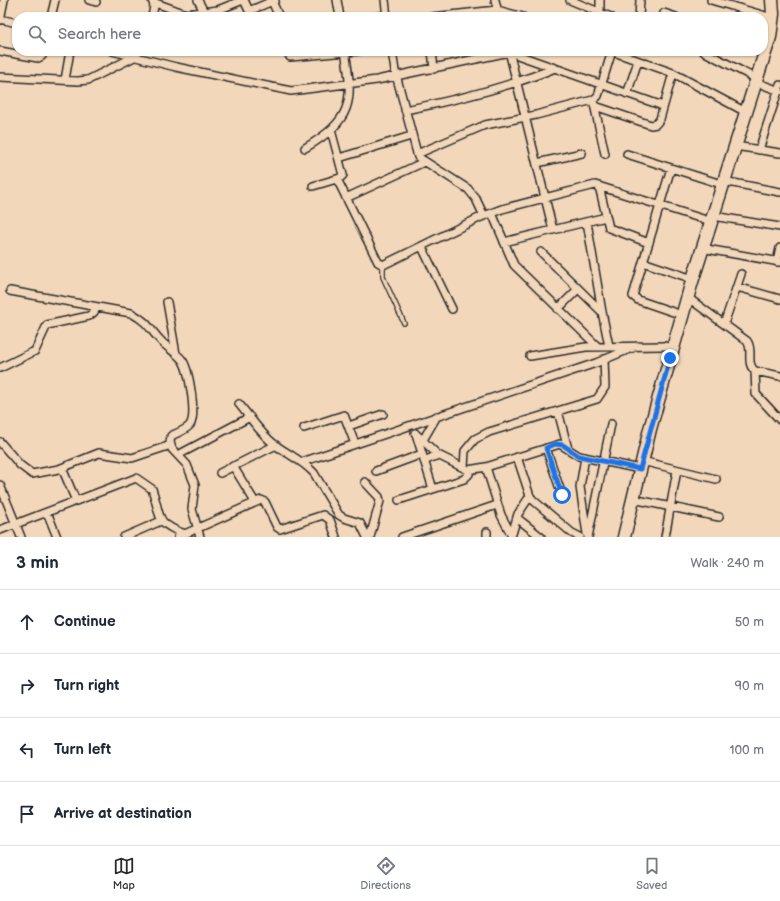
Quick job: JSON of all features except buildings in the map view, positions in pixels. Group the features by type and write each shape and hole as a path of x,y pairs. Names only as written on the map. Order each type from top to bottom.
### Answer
{"main road":[{"path":"768,0 774,20 768,33"},
{"path":"768,38 774,20 772,0"},
{"path":"754,80 760,56"},
{"path":"721,182 735,146 749,95 762,56"},
{"path":"624,537 639,466 701,248 742,110 749,95"},
{"path":"624,537 665,346 687,278 710,218"}],"street":[{"path":"4,0 0,19 12,22"},
{"path":"52,12 56,0"},
{"path":"198,0 204,12 218,10 244,0 249,12"},
{"path":"253,12 274,0 278,12"},
{"path":"337,0 339,12"},
{"path":"385,0 386,12"},
{"path":"495,0 498,12"},
{"path":"570,0 600,12 600,0"},
{"path":"639,12 640,0"},
{"path":"711,0 749,12"},
{"path":"152,12 153,1 179,12"},
{"path":"0,51 12,53"},
{"path":"27,56 38,58 42,56"},
{"path":"65,80 69,56"},
{"path":"130,56 292,91 396,76 434,69 488,56"},
{"path":"289,56 301,56"},
{"path":"305,148 331,130 347,110 351,83 347,56"},
{"path":"393,56 396,76 416,154 424,162 468,189 476,199 484,216"},
{"path":"433,56 434,69"},
{"path":"510,56 553,230"},
{"path":"523,56 663,106"},
{"path":"605,154 594,103 598,96 610,56"},
{"path":"625,56 673,73 742,110"},
{"path":"712,56 754,80 779,89 759,150"},
{"path":"0,77 88,80 134,57"},
{"path":"627,94 638,61"},
{"path":"405,110 465,98 517,83 555,68"},
{"path":"416,154 485,125 594,103 651,125 658,122 673,73"},
{"path":"313,186 336,179 343,175 331,130"},
{"path":"339,158 411,136"},
{"path":"735,146 780,153"},
{"path":"537,163 582,153"},
{"path":"627,154 721,182 780,192"},
{"path":"346,198 424,162"},
{"path":"670,168 661,205 633,293 634,298 676,313"},
{"path":"336,179 378,262 383,265 484,216 586,186 599,186 710,218 780,227"},
{"path":"599,186 606,217 611,230 649,243"},
{"path":"492,213 514,265 597,346"},
{"path":"504,242 606,217"},
{"path":"587,222 609,346"},
{"path":"422,247 452,309"},
{"path":"701,248 779,262 780,248"},
{"path":"541,252 602,312"},
{"path":"643,262 687,278"},
{"path":"724,324 741,274"},
{"path":"737,287 780,299"},
{"path":"558,308 578,289"},
{"path":"10,291 131,313 142,319 153,329 161,341 176,354 186,369 193,411 190,424 171,436 171,445 187,465 195,485 192,509 200,537"},
{"path":"687,297 749,343 750,366 754,371 756,394 780,420"},
{"path":"167,302 176,354"},
{"path":"0,368 35,351 47,324 92,315 97,307"},
{"path":"530,356 597,346 665,346"},
{"path":"302,462 604,359 637,346"},
{"path":"400,500 464,479 469,474 465,452 475,439 597,399 605,387 604,359"},
{"path":"754,371 780,376"},
{"path":"239,404 264,435 314,472 332,505 342,517 360,523 367,537"},
{"path":"558,411 568,449"},
{"path":"349,426 383,414"},
{"path":"304,428 342,415 346,418 355,444"},
{"path":"423,440 437,416"},
{"path":"178,455 250,417"},
{"path":"413,424 433,489"},
{"path":"588,537 605,461 611,424"},
{"path":"415,433 438,455 467,469 486,467 560,444 575,454 585,457 639,466 677,470 716,479"},
{"path":"0,442 20,465 32,474 62,468 99,454 132,458 171,445"},
{"path":"220,473 276,445"},
{"path":"546,448 562,495"},
{"path":"376,471 423,457 438,455"},
{"path":"517,457 530,496 572,533 580,537"},
{"path":"585,457 580,487 588,537"},
{"path":"233,466 255,502"},
{"path":"486,467 503,522 511,536"},
{"path":"62,468 76,501"},
{"path":"665,537 669,507 677,470"},
{"path":"0,530 136,478 152,489 161,520 169,528 185,534"},
{"path":"365,482 379,497 380,501 370,537"},
{"path":"0,485 21,537"},
{"path":"511,536 517,518 530,496"},
{"path":"633,499 719,518"},
{"path":"178,537 262,500 277,527 280,529 284,529 320,515 327,517 330,520 336,537"},
{"path":"402,537 497,505"},
{"path":"47,512 57,537"},
{"path":"330,520 342,517"},
{"path":"517,518 541,537"},
{"path":"124,537 161,520"}],"lane":[{"path":"383,265 383,277 404,323"}],"route":[{"path":"562,495 546,448 555,444 563,445 579,456 640,469 670,358"}]}
